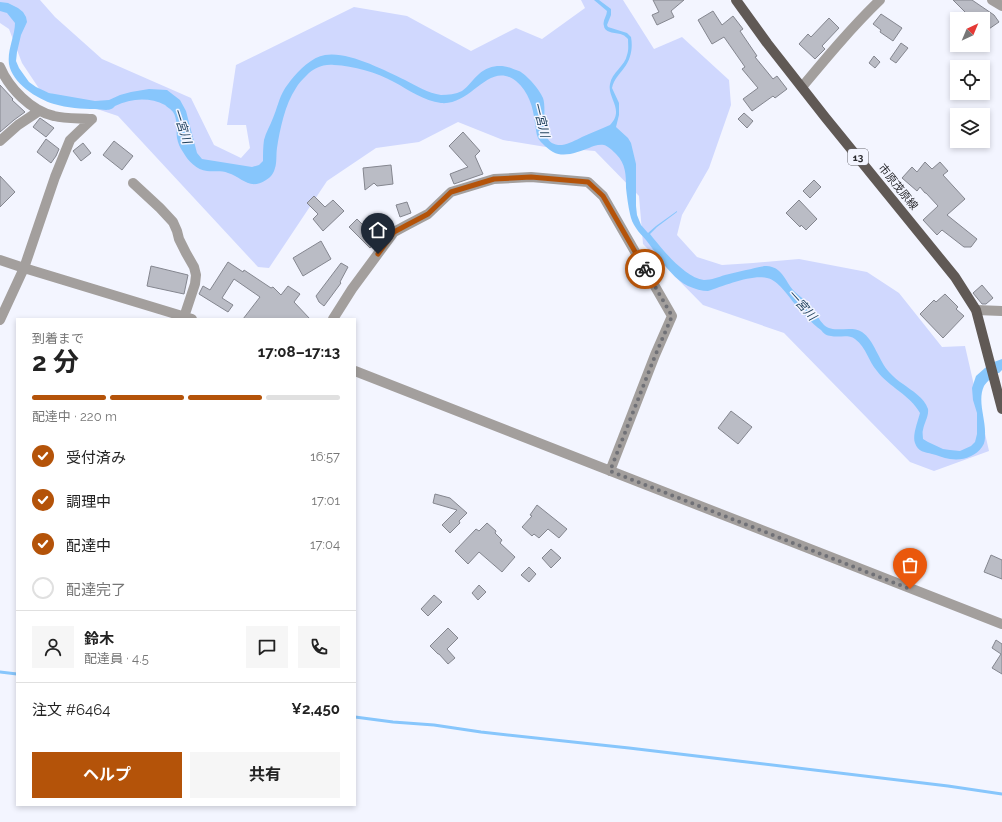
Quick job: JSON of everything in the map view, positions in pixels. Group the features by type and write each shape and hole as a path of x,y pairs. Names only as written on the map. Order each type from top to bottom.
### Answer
{"main road":[{"name":"市原茂原線","path":"736,0 767,43 955,277 977,313 1002,409"}],"street":[{"path":"802,87 880,0"},
{"path":"992,0 1002,6"},
{"path":"0,67 4,76 22,98 39,111 54,116 92,120 70,140 55,178 24,268 0,320"},
{"path":"0,141 18,125 39,111"},
{"path":"333,318 394,232 428,214 451,192 494,179 531,177 588,182 603,196 672,316 610,471"},
{"path":"0,260 188,318 195,284 196,275 194,266 179,239 173,222 133,183"},
{"path":"977,313 1002,311"},
{"path":"356,371 1002,624"}],"shaded area":[{"path":"0,0 40,0 55,17 102,59 191,98 214,145 241,158 250,148 246,125 227,125 236,65 354,7 407,16 471,51 516,28 542,39 585,8 581,0 623,0 654,49 682,37 729,80 731,105 709,168 682,215 677,235 697,257 722,265 799,259 867,272 899,293 942,347 965,346 989,451 934,471 910,462 784,333 703,305 643,244 639,196 595,151 546,147 503,140 458,122 419,142 376,148 327,181 269,268 258,267 118,116 40,90 22,63 9,29 0,23"}],"water":[{"name":"一宮川","path":"594,0 599,0 611,9 611,15 607,25 608,27 627,33 631,37 632,49 630,57 615,80 612,88 619,103 619,115 616,127 628,138 631,143 636,164 636,206 637,215 641,225 648,233 677,211 650,234 674,262 689,274 697,278 707,280 759,267 772,267 782,274 791,288 812,307 819,319 828,328 853,329 862,332 870,340 889,372 924,401 928,412 923,431 923,439 943,449 960,451 971,446 975,442 977,434 977,413 973,400 972,388 976,376 994,362 1002,359 1002,370 987,382 982,392 981,398 985,440 983,446 976,453 968,458 955,459 945,458 920,450 916,446 914,440 920,413 911,401 882,377 874,367 862,346 855,339 825,334 807,318 779,285 771,279 761,277 746,279 708,291 688,286 676,278 665,266 633,223 628,204 625,170 622,162 615,153 609,147 602,145 596,145 576,153 557,154 553,152 541,142 537,136 530,100 524,90 516,81 506,76 497,76 488,80 462,98 452,102 441,103 423,98 387,78 365,70 334,65 318,67 300,82 289,101 281,125 276,166 273,173 270,177 260,183 250,184 225,172 200,169 190,162 181,149 177,138 176,121 173,111 159,102 147,100 127,101 115,106 112,109 105,110 54,104 47,102 33,94 20,84 11,71 9,54 15,23 7,13 0,11 0,2 8,3 18,8 26,17 27,22 21,35 16,61 29,82 36,87 49,93 95,101 109,100 120,95 149,89 167,90 180,100 186,111 197,153 202,159 252,167 259,165 263,161 264,140 286,87 306,64 315,58 325,55 344,56 366,62 431,93 441,95 462,91 479,74 494,66 503,66 519,71 529,79 543,98 546,134 549,140 554,144 567,144 610,125 614,120 616,109 611,94 610,84 613,76 626,59 628,39 621,34 609,32 605,29 604,22 607,11"}],"building":[{"path":"653,0 684,0 671,11 674,17 657,25 652,15 659,12"},
{"path":"953,0 972,0 990,12 965,12"},
{"path":"713,11 722,25 733,16 743,29 740,31 757,56 755,57 773,79 777,76 787,89 775,98 773,96 752,111 743,99 758,88 742,69 745,67 724,37 712,44 698,20"},
{"path":"990,12 994,15 999,22 990,28"},
{"path":"881,14 902,28 893,41 880,32 881,30 873,24"},
{"path":"829,18 839,28 822,46 825,49 815,59 799,44 808,34 811,37"},
{"path":"901,43 908,48 896,63 890,59"},
{"path":"874,56 880,62 875,68 869,63"},
{"path":"0,85 13,99 12,100 25,112 0,132"},
{"path":"744,113 753,121 747,128 738,119"},
{"path":"40,118 54,128 46,137 33,127"},
{"path":"463,132 480,151 475,156 483,174 454,184 450,174 468,167 449,146"},
{"path":"46,139 59,149 51,163 37,152"},
{"path":"114,141 133,156 122,170 103,155"},
{"path":"83,143 91,153 81,161 73,151"},
{"path":"925,162 932,169 940,162 948,171 943,175 965,199 947,215 977,239 971,247 964,247 942,230 937,235 923,220 938,206 920,187 917,191 902,178 912,167 917,172"},
{"path":"391,165 393,184 377,186 374,183 365,190 363,168"},
{"path":"0,176 15,192 0,207"},
{"path":"814,180 821,187 810,198 803,191"},
{"path":"314,196 325,207 333,200 344,211 323,231 313,219 318,214 307,203"},
{"path":"799,200 817,219 806,230 801,225 800,227 786,213"},
{"path":"407,202 411,213 400,217 396,205"},
{"path":"357,219 378,240 370,248 349,227"},
{"path":"321,241 331,259 303,276 293,258"},
{"path":"228,262 243,272 244,270 271,288 273,287 281,295 288,286 300,294 294,302 309,318 244,318 260,297 234,279 222,298 233,305 228,312 199,294 203,286 210,290"},
{"path":"341,263 348,267 340,282 341,283 324,306 319,302 316,296"},
{"path":"151,266 188,275 184,294 147,286"},
{"path":"982,285 993,298 986,304 982,304 973,293"},
{"path":"945,294 958,307 956,309 964,316 943,338 920,314 934,300 936,302"},
{"path":"731,411 752,427 738,444 718,428"},
{"path":"435,494 450,498 467,513 450,533 442,525 457,510 433,503"},
{"path":"537,505 567,529 559,538 548,529 539,538 534,534 532,536 522,527 532,516 530,515"},
{"path":"487,523 496,531 495,533 502,540 500,543 515,557 502,572 479,552 468,564 455,551 476,529 479,531"},
{"path":"551,549 561,558 551,568 542,558"},
{"path":"991,555 1002,560 1002,579 984,572"},
{"path":"529,567 536,574 529,582 521,575"},
{"path":"479,585 486,592 478,600 472,593"},
{"path":"434,595 442,602 428,616 421,609"},
{"path":"448,628 458,638 447,649 455,658 448,664 430,646"},
{"path":"996,640 1002,644 1002,674 992,668 1001,654 992,648"}],"waterway":[{"path":"0,672 16,674"},
{"path":"356,717 629,748 948,786 1002,794"}],"way so far":[{"path":"645,269 672,316 610,471 910,589"}],"route":[{"path":"378,254 394,232 428,214 451,192 494,179 531,177 588,182 603,196 645,269"}]}
